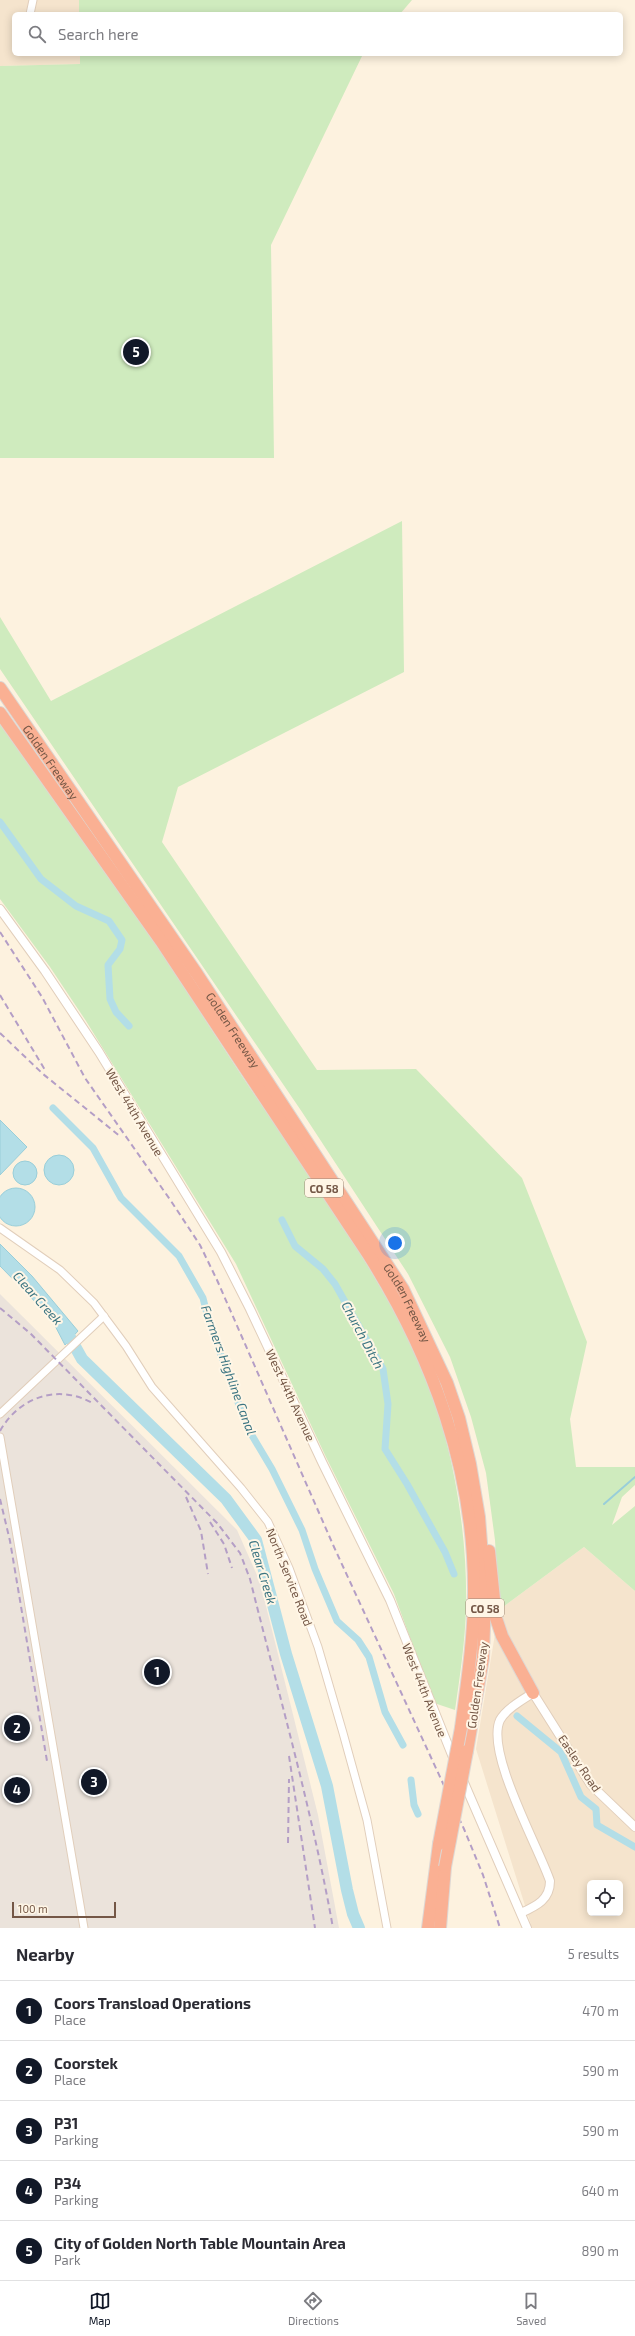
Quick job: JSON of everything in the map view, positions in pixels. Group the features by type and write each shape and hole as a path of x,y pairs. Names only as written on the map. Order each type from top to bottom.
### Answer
{"highway":[{"name":"Golden Freeway","path":"0,688 197,974 403,1290 447,1383 459,1418 470,1464 479,1517 486,1595 483,1658 445,1867 440,1928"},
{"name":"Golden Freeway","path":"0,712 161,941 368,1254 394,1296 412,1331 437,1389 453,1439 470,1523 474,1592 471,1656 461,1728 439,1844 428,1928"},
{"path":"470,1464 487,1534 496,1618 502,1636 532,1693"}],"street":[{"path":"30,12 33,0"},
{"name":"West 44th Avenue","path":"0,909 45,971 99,1052 166,1164 208,1228 250,1308 322,1462 390,1600 434,1714 527,1928"},
{"name":"North Service Road","path":"0,1228 60,1270 104,1316 152,1387 246,1493 268,1522 278,1541 318,1647 343,1732 367,1820 387,1928"},
{"path":"0,1414 104,1316"},
{"path":"0,1436 84,1928"},
{"path":"521,1913 536,1906 547,1896 550,1881 512,1793 503,1765 498,1728 506,1713 532,1693"},
{"name":"Easley Road","path":"532,1693 591,1785 635,1827"}],"shaded area":[{"path":"0,0 79,0 79,12 12,12 12,56 80,56 80,64 0,66"},
{"path":"0,1294 237,1530 260,1582 318,1815 339,1928 0,1928"},
{"path":"584,1547 635,1591 635,1928 532,1928 476,1749 499,1610"}],"green space":[{"path":"79,0 412,0 402,12 79,12"},
{"path":"80,56 362,56 271,245 274,458 0,458 0,66 80,64"},
{"path":"402,521 404,672 178,787 162,842 317,1070 416,1069 522,1178 587,1342 570,1419 576,1467 635,1467 635,1485 622,1497 612,1525 635,1506 635,1591 584,1547 499,1610 495,1540 486,1473 471,1417 450,1357 408,1274 302,1112 0,669 0,617 51,701"},
{"path":"0,716 105,866 240,1073 332,1208 375,1278 414,1350 438,1411 447,1443 460,1510 464,1544 466,1609 462,1659 455,1710 434,1703 394,1594 325,1455 236,1264 86,1021 50,967 0,899"}],"water":[{"path":"0,1120 27,1147 0,1175"},
{"path":"59,1155 70,1159 74,1170 70,1181 59,1185 48,1181 44,1170 48,1159"},
{"path":"25,1161 34,1164 37,1173 34,1182 25,1185 16,1182 13,1173 16,1164"},
{"path":"20,1188 27,1191 32,1196 35,1203 35,1211 32,1218 23,1225 9,1225 -1,1216 -1,1198 9,1189"},
{"name":"Clear Creek","path":"0,1244 32,1276 78,1331 65,1345 51,1318 0,1266"}],"waterway":[{"name":"Church Ditch","path":"0,822 41,879 76,906 109,921 122,940 120,949 108,965 110,999 116,1012 129,1026"},
{"name":"Farmers Highline Canal","path":"53,1108 93,1148 121,1198 179,1256 203,1298 209,1322 247,1427 272,1469 302,1530 315,1569 337,1621 358,1640 369,1657 385,1712 403,1745"},
{"name":"Church Ditch","path":"282,1220 295,1246 323,1269 335,1284 383,1369 388,1404 385,1449 407,1484 445,1552 454,1574"},
{"name":"Clear Creek","path":"63,1325 82,1359 226,1499 256,1540 286,1654 327,1786 347,1890 353,1914 359,1928"},
{"path":"604,1504 635,1477"},
{"name":"Church Ditch","path":"517,1716 561,1752 581,1797 596,1809 597,1825 635,1847"},
{"name":"Farmers Highline Canal","path":"411,1780 414,1805 418,1814"}],"railway":[{"path":"0,932 42,997 85,1078 200,1245 217,1280 334,1547 464,1829 483,1875 500,1928"},
{"path":"0,995 45,1070"},
{"path":"0,1033 43,1074 121,1137"},
{"path":"0,1308 31,1334 217,1523 240,1553 250,1579 294,1753 325,1884 333,1928"},
{"path":"0,1431 8,1419 18,1409 41,1397 54,1394 67,1395 81,1398 94,1404"},
{"path":"186,1497 201,1531 208,1574"},
{"path":"0,1499 10,1541 47,1761"},
{"path":"210,1522 224,1544 232,1568"},
{"path":"289,1756 315,1928"},
{"path":"288,1843 289,1779"}],"place":[{"name":"City of Golden North Table Mountain Area","path":"136,352"},
{"name":"Coors Transload Operations","path":"157,1672"},
{"name":"Coorstek","path":"17,1728"},
{"name":"P31","path":"94,1782"},
{"name":"P34","path":"17,1790"}]}
